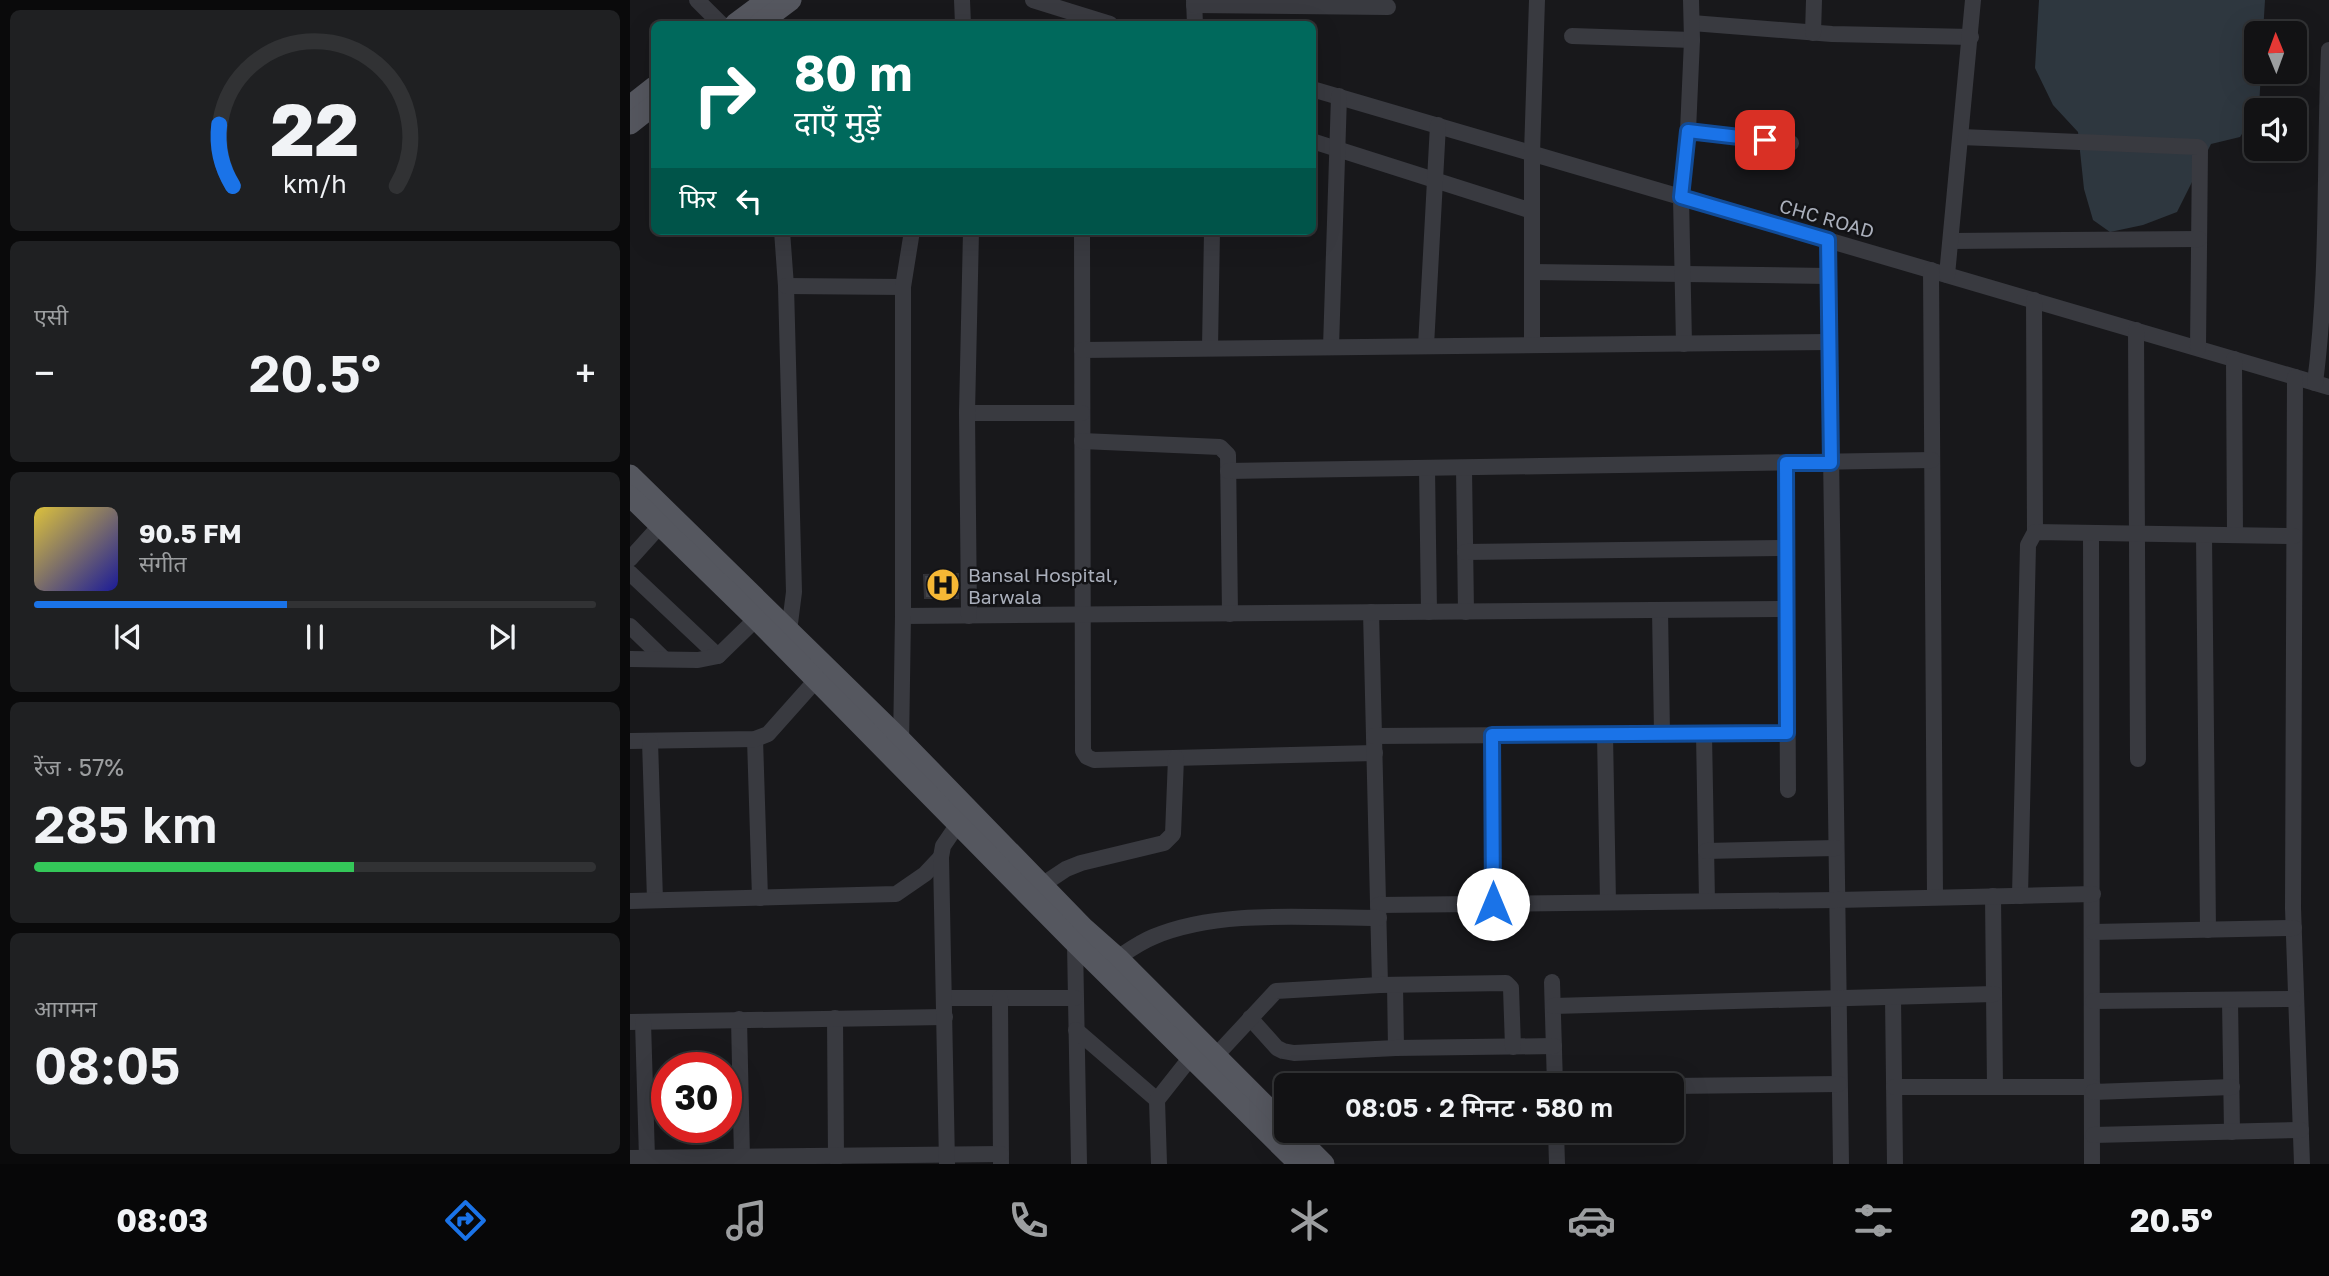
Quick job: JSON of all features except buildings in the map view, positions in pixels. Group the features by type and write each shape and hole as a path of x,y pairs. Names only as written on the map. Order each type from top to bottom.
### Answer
{"main road":[{"path":"739,21 766,0"},
{"path":"763,21 791,0"},
{"path":"630,106 651,89"},
{"path":"630,124 651,108"},
{"path":"630,475 665,520 756,619 1075,943 1110,963"},
{"path":"630,496 665,520 789,631 901,740 1083,927 1110,963 1299,1164"},
{"path":"1204,1061 1274,1116"},
{"path":"1303,1143 1324,1164"}],"street":[{"path":"697,0 718,21"},
{"path":"962,0 963,21"},
{"path":"1033,0 1103,21"},
{"path":"1532,345 1532,153 1537,0"},
{"path":"1684,344 1681,197 1688,131 1691,0"},
{"path":"1813,33 1814,0"},
{"path":"1935,897 1932,460 1939,273 1951,241 1973,0"},
{"path":"1195,21 1194,2 1388,7"},
{"path":"1572,36 1692,31 1971,37"},
{"path":"2322,385 2329,50"},
{"name":"CHC ROAD","path":"1316,90 2322,385"},
{"path":"1331,347 1339,96"},
{"path":"1426,346 1438,125"},
{"path":"1688,131 1791,143"},
{"path":"1961,137 2198,146 2197,348"},
{"path":"1316,142 1532,211"},
{"path":"782,235 794,592 789,631"},
{"path":"901,765 902,287 911,235"},
{"path":"969,616 967,413 971,235"},
{"path":"1082,235 1083,751 1087,757 1094,760 1375,753"},
{"path":"1210,348 1212,235"},
{"path":"1951,241 2199,239"},
{"path":"1828,240 1841,1164"},
{"path":"1532,272 1828,276"},
{"path":"786,286 902,287"},
{"path":"2020,896 2028,545 2035,532 2034,300"},
{"path":"2136,330 2138,759"},
{"path":"1082,350 1829,342"},
{"path":"2234,359 2235,535"},
{"path":"2295,377 2294,928 2302,1164"},
{"path":"967,413 1082,413"},
{"path":"1082,441 1220,447 1228,454 1230,614"},
{"path":"1228,471 1932,460"},
{"path":"1786,463 1788,790"},
{"path":"1427,468 1429,612"},
{"path":"1464,468 1466,612"},
{"path":"630,559 665,520"},
{"path":"2035,532 2294,536"},
{"path":"2091,533 2094,894 2092,1164"},
{"path":"2204,535 2208,929"},
{"path":"1465,552 1786,548"},
{"path":"630,573 718,656"},
{"path":"903,616 1787,609"},
{"path":"1660,610 1662,734"},
{"path":"1371,612 1378,911 1396,1048"},
{"path":"630,659 698,660 718,656 756,619"},
{"path":"630,626 664,659"},
{"path":"630,741 755,739 768,734 817,679"},
{"path":"1704,733 1707,901"},
{"path":"1374,736 1787,733"},
{"path":"1605,734 1608,902"},
{"path":"1492,735 1493,904"},
{"path":"755,739 760,898"},
{"path":"650,741 655,900"},
{"path":"1042,885 1066,869 1081,863 1164,844 1170,839 1173,834 1176,758"},
{"path":"947,1160 941,857 943,846 958,824"},
{"path":"1706,851 1836,848"},
{"path":"630,901 896,894 925,874 941,857"},
{"path":"1110,963 1151,937 1222,918 1493,904 2094,894"},
{"path":"1993,896 1995,1087"},
{"path":"2093,932 2294,928"},
{"path":"1075,943 1079,1164"},
{"path":"1157,1100 1204,1061 1276,992 1502,982 1509,984 1513,1047"},
{"path":"1552,982 1555,1073"},
{"path":"1553,1006 1994,994"},
{"path":"1893,997 1895,1164"},
{"path":"630,1158 1001,1159 1000,998"},
{"path":"945,999 1075,998"},
{"path":"2093,1001 2296,999"},
{"path":"2230,1000 2232,1132"},
{"path":"648,1158 636,1022 945,1017"},
{"path":"835,1018 836,1157"},
{"path":"1250,1018 1283,1051 1294,1053 1396,1048 1554,1046"},
{"path":"739,1019 742,1158"},
{"path":"1076,1030 1157,1100 1159,1164"},
{"path":"1684,1086 1839,1084"},
{"path":"1894,1087 2232,1087"},
{"path":"2093,1135 2301,1130"},
{"path":"1556,1143 1557,1164"}],"shaded area":[{"path":"2039,0 2265,0 2264,21 2244,21 2244,84 2260,84 2260,98 2244,98 2244,131 2240,137 2211,144 2177,212 2143,225 2110,232 2093,220 2084,189 2078,132 2053,105 2035,68"}],"place":[{"name":"Bansal Hospital, Barwala","path":"943,585"}],"route":[{"path":"1493,904 1492,735 1787,733 1786,463 1831,463 1828,240 1681,197 1688,131 1765,140"}]}
